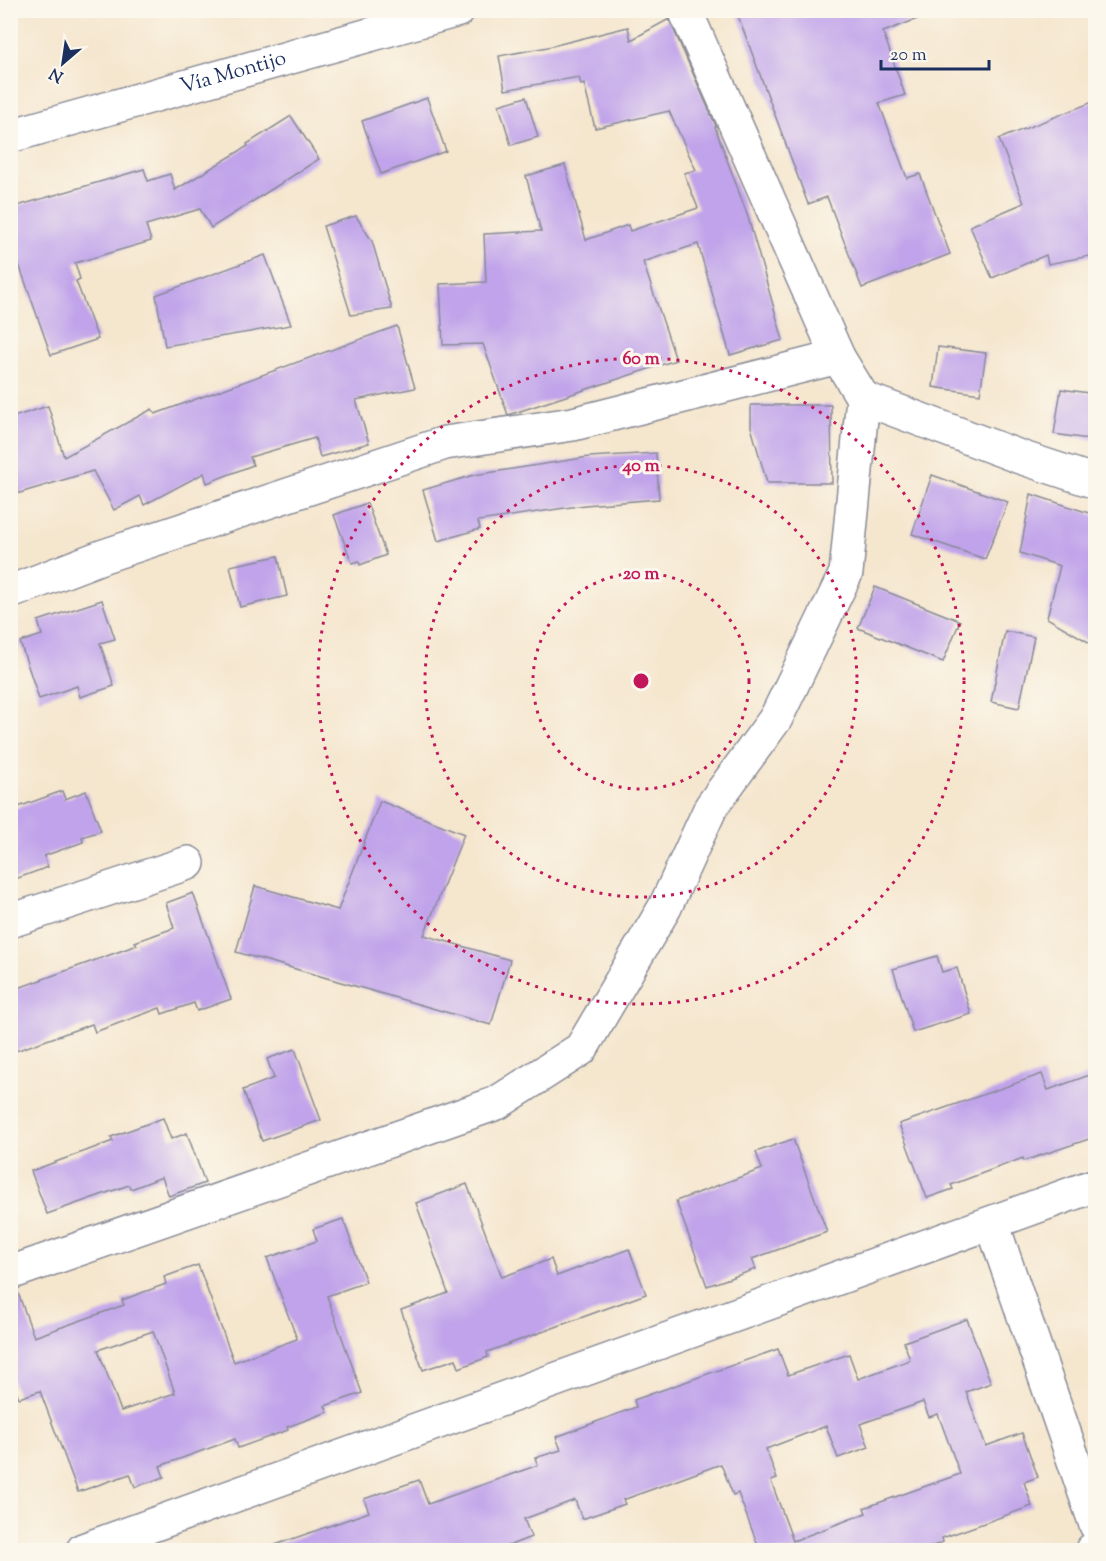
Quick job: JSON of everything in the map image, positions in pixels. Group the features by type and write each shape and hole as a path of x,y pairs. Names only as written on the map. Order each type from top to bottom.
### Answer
{"street":[{"name":"Vía Montijo","path":"10,136 458,10"},
{"path":"10,1273 497,1103 581,1049 665,907 711,807 777,718 846,573 863,398 838,357 686,10"},
{"path":"10,592 104,556 445,443 573,424 838,357"},
{"path":"863,398 1020,457 1095,482"},
{"path":"10,921 188,863"},
{"path":"83,1551 1095,1185"},
{"path":"992,1223 1095,1525"}],"building":[{"path":"736,10 932,10 933,13 883,32 905,95 879,103 907,178 920,174 950,254 862,288 827,197 808,204"},
{"path":"669,19 716,126 748,217 783,340 730,355 698,244 643,262 676,360 508,415 483,344 443,345 440,284 486,282 484,234 541,231 526,176 565,165 586,240 628,225 630,231 698,208 684,173 696,170 669,111 595,128 584,84 581,85 579,77 505,90 499,56 548,47 628,27 631,40"},
{"path":"526,97 538,137 511,145 499,105"},
{"path":"427,98 446,151 381,174 362,121"},
{"path":"1095,101 1095,255 1048,264 1046,255 992,278 970,226 1024,203 999,139"},
{"path":"291,116 319,159 211,228 200,209 146,225 151,241 75,263 80,279 76,281 98,339 51,355 10,239 10,208 144,169 148,181 170,174 175,190 248,146 247,144"},
{"path":"356,216 372,241 392,309 351,315 323,226"},
{"path":"265,255 291,325 165,346 156,295"},
{"path":"397,326 415,388 356,400 369,443 320,457 315,438 250,457 253,465 207,483 204,473 144,505 140,496 114,510 93,471 10,496 10,418 48,406 64,457 152,409 155,414"},
{"path":"938,347 986,353 980,394 933,387"},
{"path":"1061,389 1095,394 1095,440 1054,434"},
{"path":"751,405 831,405 832,483 767,483 751,427"},
{"path":"656,453 659,499 585,505 478,521 480,529 438,541 423,490 474,475 589,457"},
{"path":"932,475 1008,502 985,559 912,534"},
{"path":"1031,494 1095,515 1095,646 1047,618 1060,566 1020,553"},
{"path":"367,503 386,555 360,565 359,561 352,563 334,515"},
{"path":"278,556 287,596 240,607 230,566"},
{"path":"875,587 960,621 943,662 858,628"},
{"path":"102,600 115,639 100,643 114,686 80,697 77,686 39,699 20,642 42,635 38,621"},
{"path":"1005,631 1034,637 1019,708 991,702"},
{"path":"62,791 65,799 86,791 101,831 82,837 83,842 44,856 48,867 10,881 10,810"},
{"path":"380,801 464,834 424,935 510,960 491,1025 236,952 255,886 338,910"},
{"path":"193,893 231,999 197,1011 194,1003 162,1014 160,1008 95,1032 92,1024 10,1053 10,991 137,945 135,942 174,928 166,903"},
{"path":"937,956 942,972 957,968 971,1014 913,1032 893,969"},
{"path":"295,1049 321,1120 262,1141 243,1090 274,1078 267,1059"},
{"path":"1095,1073 1095,1137 1024,1161 1023,1158 951,1185 953,1189 927,1198 899,1124 1042,1074 1048,1090"},
{"path":"163,1118 171,1139 187,1133 205,1183 169,1196 162,1177 131,1189 129,1185 47,1214 31,1171 113,1141 111,1137"},
{"path":"793,1139 827,1232 752,1259 756,1269 707,1286 676,1201 762,1169 756,1152"},
{"path":"467,1184 502,1277 551,1259 557,1276 629,1249 646,1294 487,1352 488,1357 459,1368 456,1359 423,1370 401,1310 448,1293 416,1203"},
{"path":"343,1219 366,1282 327,1296 362,1393 325,1406 328,1412 287,1427 288,1430 238,1448 235,1439 160,1466 164,1477 135,1487 130,1474 78,1492 40,1391 19,1398 10,1375 10,1291 17,1290 34,1337 124,1305 122,1300 166,1284 164,1277 198,1265 234,1362 297,1339 267,1258 317,1241 313,1229","holes":["153,1331 175,1393 121,1411 98,1350"]},
{"path":"967,1319 991,1383 966,1392 986,1446 1022,1433 1038,1477 1024,1482 1032,1506 942,1538 943,1542 920,1551 760,1551 738,1493 733,1495 721,1464 623,1500 625,1504 582,1519 575,1500 524,1519 531,1537 495,1551 272,1551 272,1546 369,1512 364,1499 419,1480 428,1504 538,1465 535,1458 561,1450 556,1437 636,1407 634,1400 778,1349 788,1375 849,1354 858,1379 910,1360 904,1342","holes":["923,1402 929,1417 938,1414 960,1474 864,1508 866,1513 793,1541 771,1481 777,1479 766,1449 826,1426 838,1458 869,1447 860,1424"]}]}
